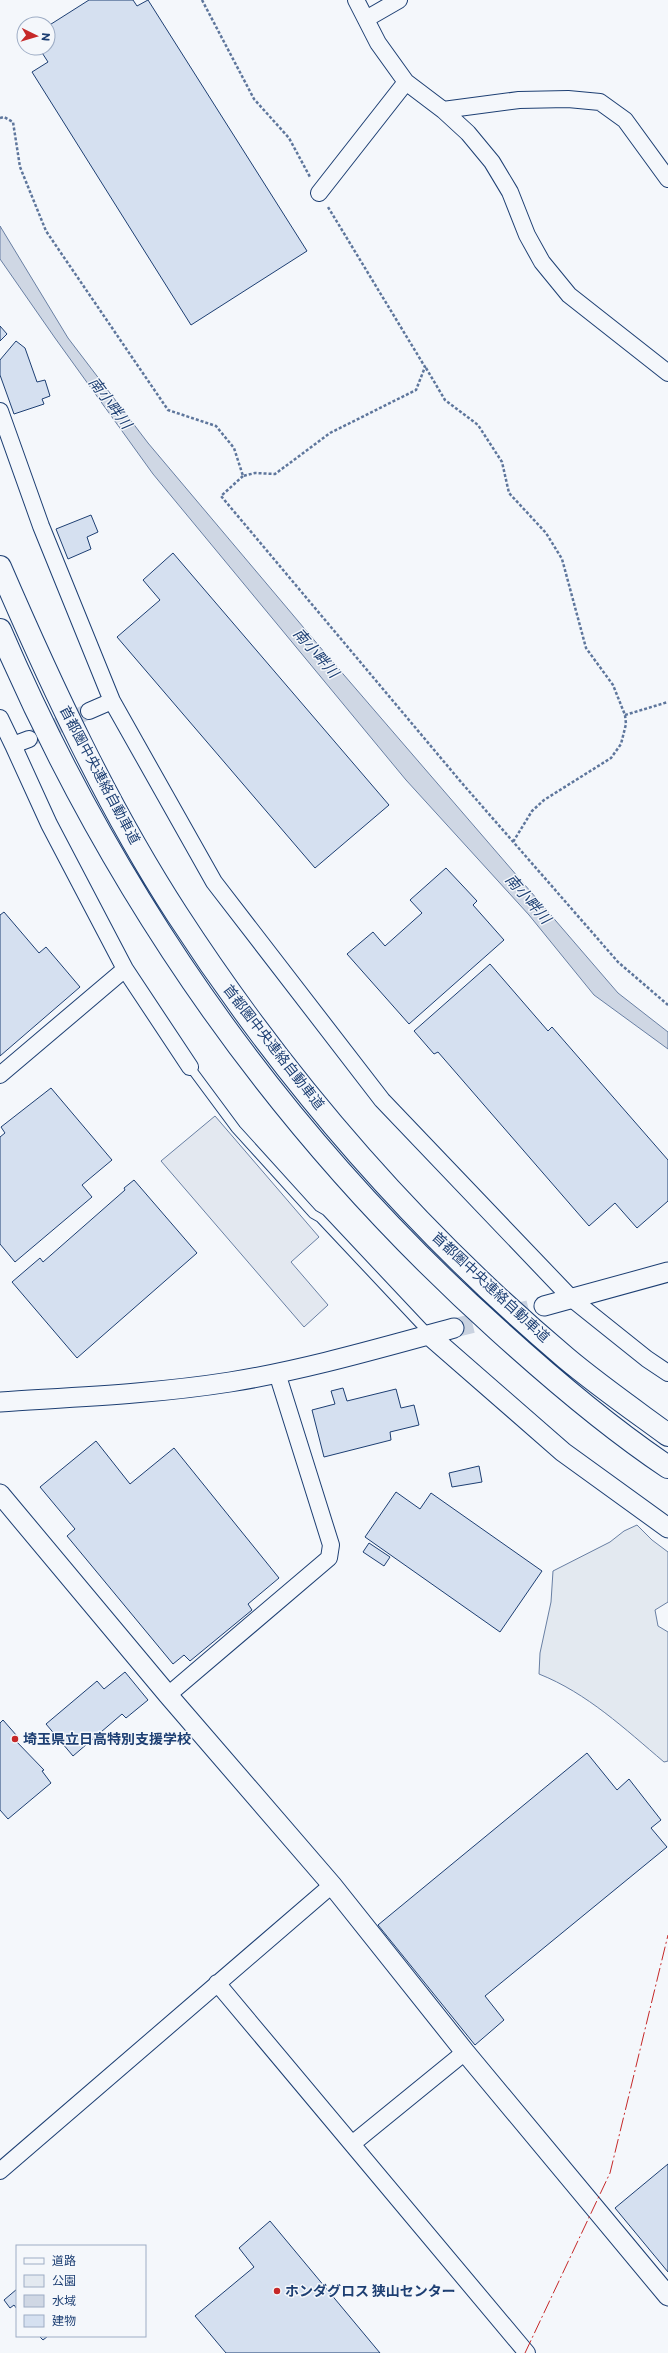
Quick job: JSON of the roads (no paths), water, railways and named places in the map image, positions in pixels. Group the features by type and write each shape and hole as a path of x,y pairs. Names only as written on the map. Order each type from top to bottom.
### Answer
{"highway":[{"name":"首都圏中央連絡自動車道","path":"0,567 78,737 126,825 181,919 239,1005 290,1072 352,1147 408,1208 474,1275 567,1358 668,1435"},
{"name":"首都圏中央連絡自動車道","path":"0,630 59,757 98,831 141,905 219,1021 274,1093 330,1161 394,1229 461,1296 550,1377 668,1467"}],"street":[{"path":"356,0 378,43 406,82 443,110 468,133 492,162 510,192 527,235 542,262 569,295 667,369"},
{"path":"366,19 399,0"},
{"path":"320,193 406,82"},
{"path":"443,110 519,100 568,99 600,102 625,120 668,179"},
{"path":"0,411 41,526 112,701 219,888 382,1100 572,1299 647,1359 668,1373"},
{"path":"89,711 112,701"},
{"path":"0,718 49,824 125,969 190,1067"},
{"path":"13,745 29,738"},
{"path":"0,1074 125,969"},
{"path":"544,1306 668,1272"},
{"path":"0,1402 184,1388 276,1373 454,1328"},
{"path":"430,1335 563,1452 668,1528"},
{"path":"168,1696 329,1558 332,1545 276,1373"},
{"path":"0,1494 168,1696 332,1885 465,2052 668,2296"},
{"path":"0,2171 332,1885"},
{"path":"217,1983 527,2353"},
{"path":"352,2144 465,2052"}],"lane":[{"path":"190,1067 236,1129 276,1174 313,1214 320,1218 430,1335"}],"water":[{"name":"南小畔川","path":"0,226 68,338 148,443 325,653 618,993 668,1032 668,1049 594,995 529,915 406,780 153,474 0,259"}],"tunnel":[{"path":"29,739 89,711"},
{"path":"454,1328 544,1306"}],"place":[{"name":"埼玉県立日高特別支援学校","path":"15,1739"},
{"name":"ホンダグロス 狭山センター","path":"277,2291"}]}
